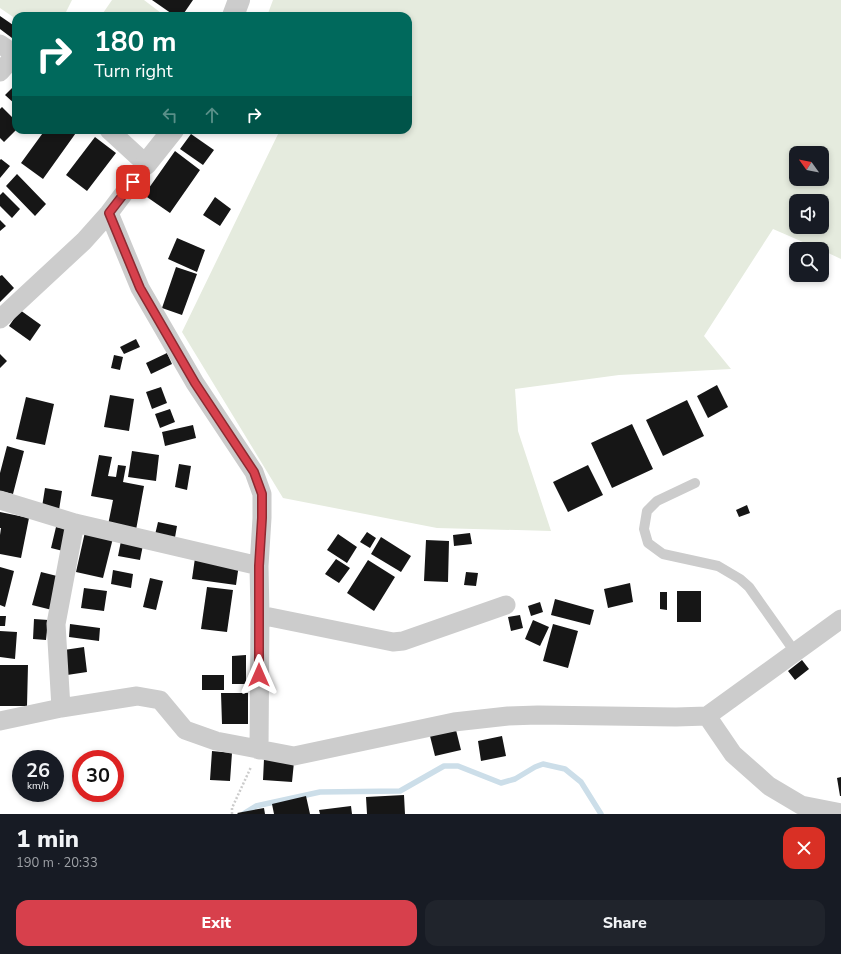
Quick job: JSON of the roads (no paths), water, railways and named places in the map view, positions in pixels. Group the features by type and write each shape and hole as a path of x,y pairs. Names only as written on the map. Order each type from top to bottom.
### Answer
{"street":[{"path":"235,12 240,0"},
{"path":"0,44 12,52"},
{"path":"0,72 12,59"},
{"path":"113,134 146,164"},
{"path":"0,319 84,241 109,213 170,134"},
{"path":"109,213 140,288 195,383 254,472 262,494 259,566 259,750"},
{"path":"0,500 75,523 259,566"},
{"path":"61,708 56,624 75,523"},
{"path":"260,615 393,642 403,641 506,604"},
{"path":"0,722 61,708 137,696 160,700 185,730 216,741 294,756 454,722 508,716 707,716 841,619"},
{"path":"707,716 733,754 769,786 800,805 841,813"}],"lane":[{"path":"695,483 657,501 648,511 644,528 648,543 663,554 718,566 740,579 749,587 795,652"}],"waterway":[{"path":"243,814 256,806 320,792 400,791 444,766 458,766 501,783 515,779 543,764 565,769 581,782 601,814"}]}
